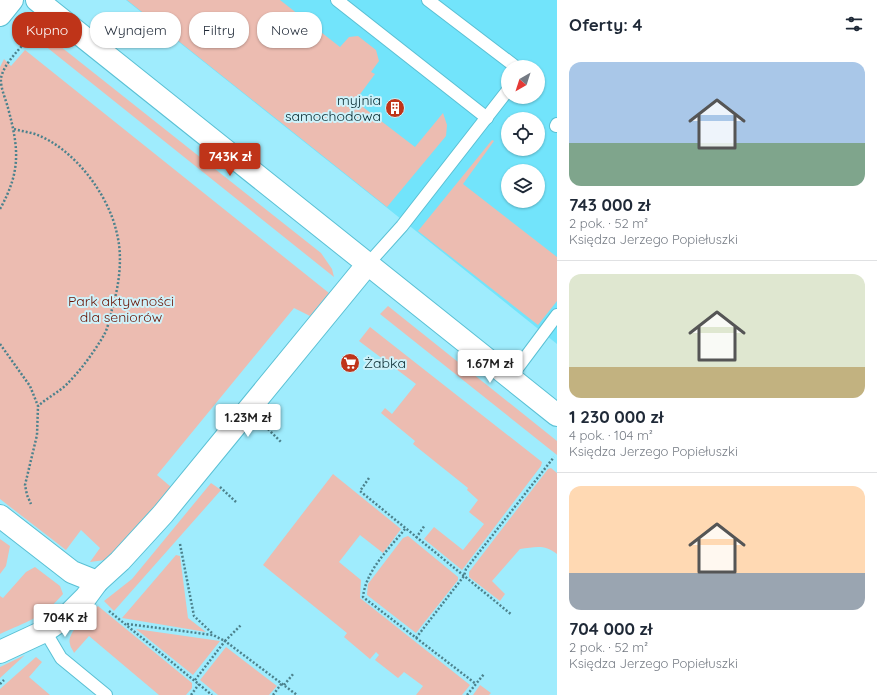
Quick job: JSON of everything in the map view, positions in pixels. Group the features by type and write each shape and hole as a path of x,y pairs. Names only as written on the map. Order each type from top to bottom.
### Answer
{"street":[{"path":"0,15 12,0"},
{"path":"37,0 367,265 557,415"},
{"path":"0,652 45,632 67,616 120,561 164,514 367,265"},
{"path":"0,516 92,589"}],"lane":[{"path":"336,0 487,118"},
{"path":"428,0 507,60"},
{"path":"367,265 402,226 501,99"},
{"path":"510,378 557,315"},
{"path":"45,632 60,658 106,695"}],"path":[{"path":"0,209 10,190 18,158 14,129 1,80 6,66 20,48"},
{"path":"14,129 35,134 58,147 78,163 92,180 108,207 117,234 120,257 117,292 105,334 88,359 67,384 38,406"},
{"path":"0,344 30,386 38,406 37,435 25,485 27,495 36,515 27,537"},
{"path":"416,638 464,576 466,570 554,457"},
{"path":"369,478 360,491 512,615"},
{"path":"416,538 426,524"},
{"path":"405,529 369,575 364,585 363,597 476,684"},
{"path":"180,544 194,616 213,635 225,641 297,695"},
{"path":"92,589 126,624 212,695"},
{"path":"126,624 213,635"},
{"path":"195,680 225,641 241,625"},
{"path":"273,695 294,673"},
{"path":"468,695 484,674"},
{"path":"191,695 199,684"}],"shaded area":[{"path":"126,0 557,0 557,344 181,44 181,12 141,12"}],"green space":[{"path":"127,0 280,0 295,12 257,12 257,48 322,48 322,33 340,47 349,37 358,36 376,50 379,61 371,72 375,74 355,101 415,147 443,113 447,125 446,136 387,207 181,43 181,12 142,12"},
{"path":"48,48 62,48 321,253 332,269 334,277"},
{"name":"Park aktywności dla seniorów","path":"25,50 329,293 310,316 294,308 157,475 171,487 115,554 105,560 90,562 100,548 81,530 66,550 0,499 0,67 4,59 11,66"},
{"path":"492,140 494,141 463,184 557,257 557,301 538,325 418,231"},
{"path":"388,306 557,441 557,455 380,314"},
{"path":"370,327 542,462 541,466 462,570 424,539 434,527 463,550 484,524 469,512 478,500 467,490 468,488 413,444 415,441 381,413 385,408 392,414 416,384 359,341"},
{"path":"551,468 557,473 557,554 544,547 520,549 492,581 505,594 500,601 469,577 469,572 548,469"},
{"path":"333,474 401,529 383,553 360,535 339,562 361,580 360,598 470,685 462,695 416,695 423,686 404,672 398,678 375,660 379,655 376,652 370,659 344,637 347,633 263,565"},
{"path":"211,483 221,490 114,611 104,601 132,579"},
{"path":"408,536 458,577 458,580 416,633 367,595 368,584 403,538"},
{"path":"0,539 10,546 6,566 0,574"},
{"path":"176,555 180,556 188,618 206,632 122,618"},
{"path":"35,567 60,586 63,594 42,614 0,634 0,596 3,598 26,572"},
{"path":"98,606 192,683 192,688 186,695 159,695 89,636 74,653 70,645 72,634 80,623"},
{"path":"136,629 220,641 193,675"},
{"path":"226,647 277,686 269,695 218,695 200,680"},
{"path":"25,655 0,678 0,667"},
{"path":"36,657 42,662 29,677 50,695 0,695 0,689"},
{"path":"480,685 491,693 489,695 473,695"}],"place":[{"name":"myjnia samochodowa","path":"395,108"},
{"name":"Żabka","path":"350,363"}]}
